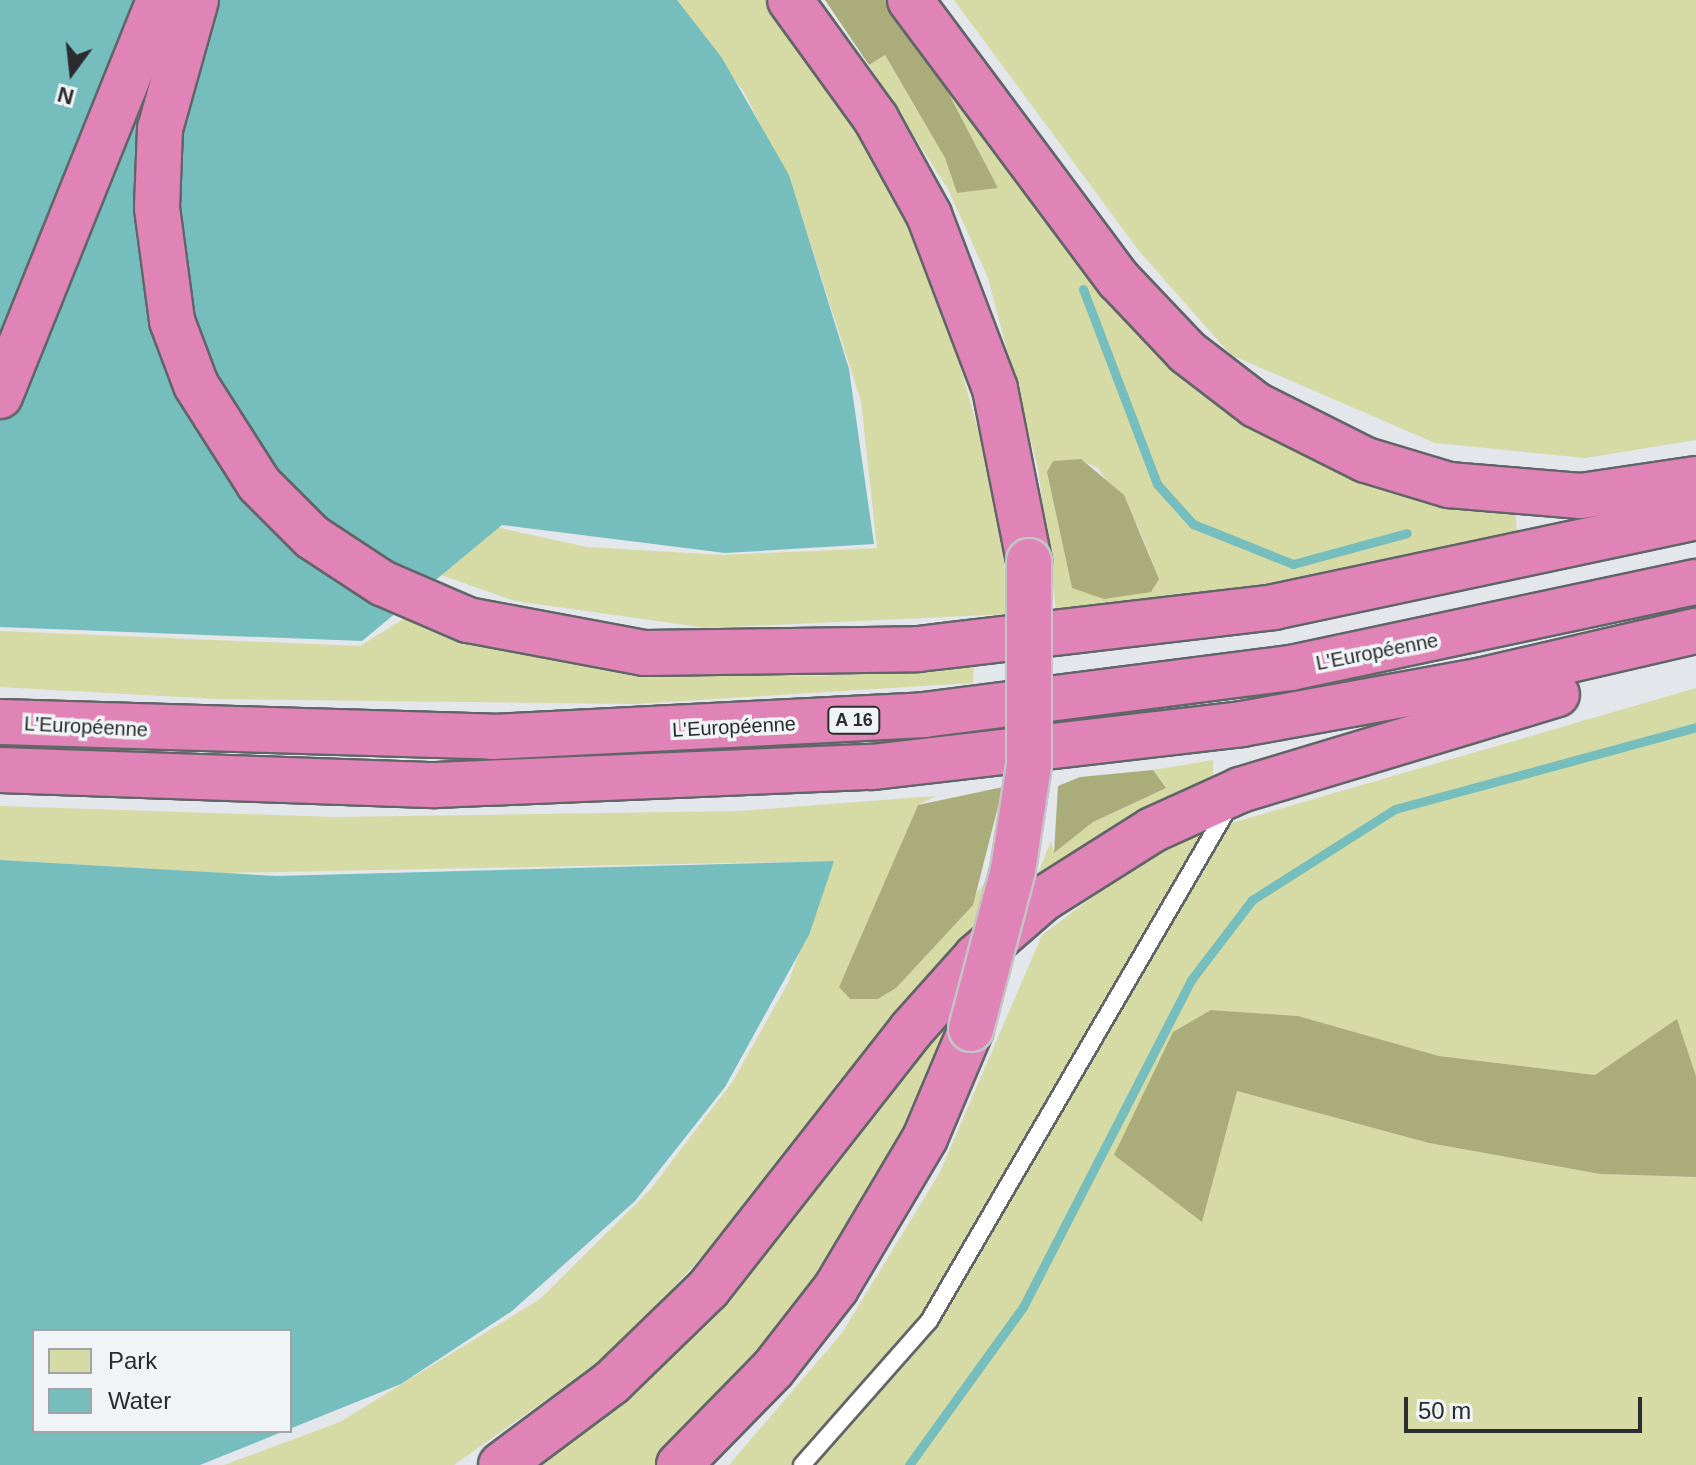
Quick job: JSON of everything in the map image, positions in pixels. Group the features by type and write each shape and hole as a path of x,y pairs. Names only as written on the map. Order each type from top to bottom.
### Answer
{"highway":[{"path":"0,396 159,0"},
{"path":"196,0 160,129 157,208 172,321 216,423 282,509 345,562 468,620 559,642 704,656 1046,637 1394,586 1696,517"},
{"path":"679,1465 773,1369 836,1288 925,1138 971,1029 1013,870 1029,765 1029,561 995,389 929,215 876,119 790,0"},
{"path":"910,0 1119,280 1187,352 1256,405 1366,460 1463,487 1581,496 1696,479"},
{"name":"L'Européenne","path":"0,722 493,737 908,716 1291,668 1696,582"},
{"path":"0,770 436,785 887,766 1242,724 1483,680 1696,631"},
{"path":"501,1465 611,1383 708,1289 911,1030 999,935 1096,862 1240,790 1407,735 1696,658"}],"lane":[{"path":"802,1465 955,1281 1240,790"}],"green space":[{"path":"674,0 770,0 854,119 923,249 955,348 996,494 1010,614 706,628 515,601 441,575 491,526 587,547 722,555 877,548 861,401 794,192 744,92"},
{"path":"825,0 890,0 915,29 998,188 957,193 945,158 885,55 869,65"},
{"path":"954,0 1696,0 1696,440 1585,458 1435,443 1231,355 1139,251"},
{"path":"915,29 1114,304 1166,362 1282,444 1407,489 1516,513 1517,542 1057,618 1038,468 988,278 949,191 869,65 884,54 945,158 957,193 998,188","holes":["1081,460 1098,468 1138,526 1159,579 1072,588 1047,472 1053,461"]},
{"path":"1081,459 1124,495 1159,579 1151,592 1104,599 1072,588 1047,472 1053,461"},
{"path":"405,618 616,672 821,676 974,665 973,683 635,704 216,699 0,687 0,631 360,646"},
{"path":"1696,688 1696,1076 1677,1020 1595,1075 1439,1056 1298,1016 1211,1010 1237,1091 1429,1143 1600,1174 1696,1177 1696,1465 729,1465 842,1333 940,1172 1042,935 1166,842"},
{"path":"1213,760 1213,781 1159,800 1038,873 1051,841 1054,853 1093,822 1165,788 1153,770"},
{"path":"1153,770 1166,788 1093,822 1054,853 1058,786 1080,777"},
{"path":"1003,787 973,905 896,988 878,999 850,999 839,987 918,805"},
{"path":"936,796 918,805 839,987 850,999 878,999 896,988 984,884 980,928 885,1027 726,1230 618,1349 454,1465 224,1465 340,1422 540,1299 650,1190 733,1081 788,983 833,861 223,873 0,860 0,806 335,817 739,811"},
{"path":"1211,1010 1298,1016 1439,1056 1595,1075 1677,1019 1696,1076 1696,1177 1600,1174 1429,1143 1237,1091 1202,1222 1114,1155 1173,1032"},
{"path":"960,1014 924,1106 830,1271 660,1465 536,1465 651,1374 721,1302 923,1046"}],"water":[{"path":"0,0 677,0 722,58 789,175 849,369 874,544 725,553 502,525 362,641 0,627"},
{"path":"0,860 276,876 834,861 809,935 725,1087 635,1201 512,1311 401,1384 292,1428 292,1329 32,1329 32,1433 279,1433 200,1465 0,1465"}],"waterway":[{"path":"1083,289 1157,484 1193,524 1293,564 1407,533"},
{"path":"909,1465 1023,1307 1191,980 1252,900 1395,809 1696,727"}]}
